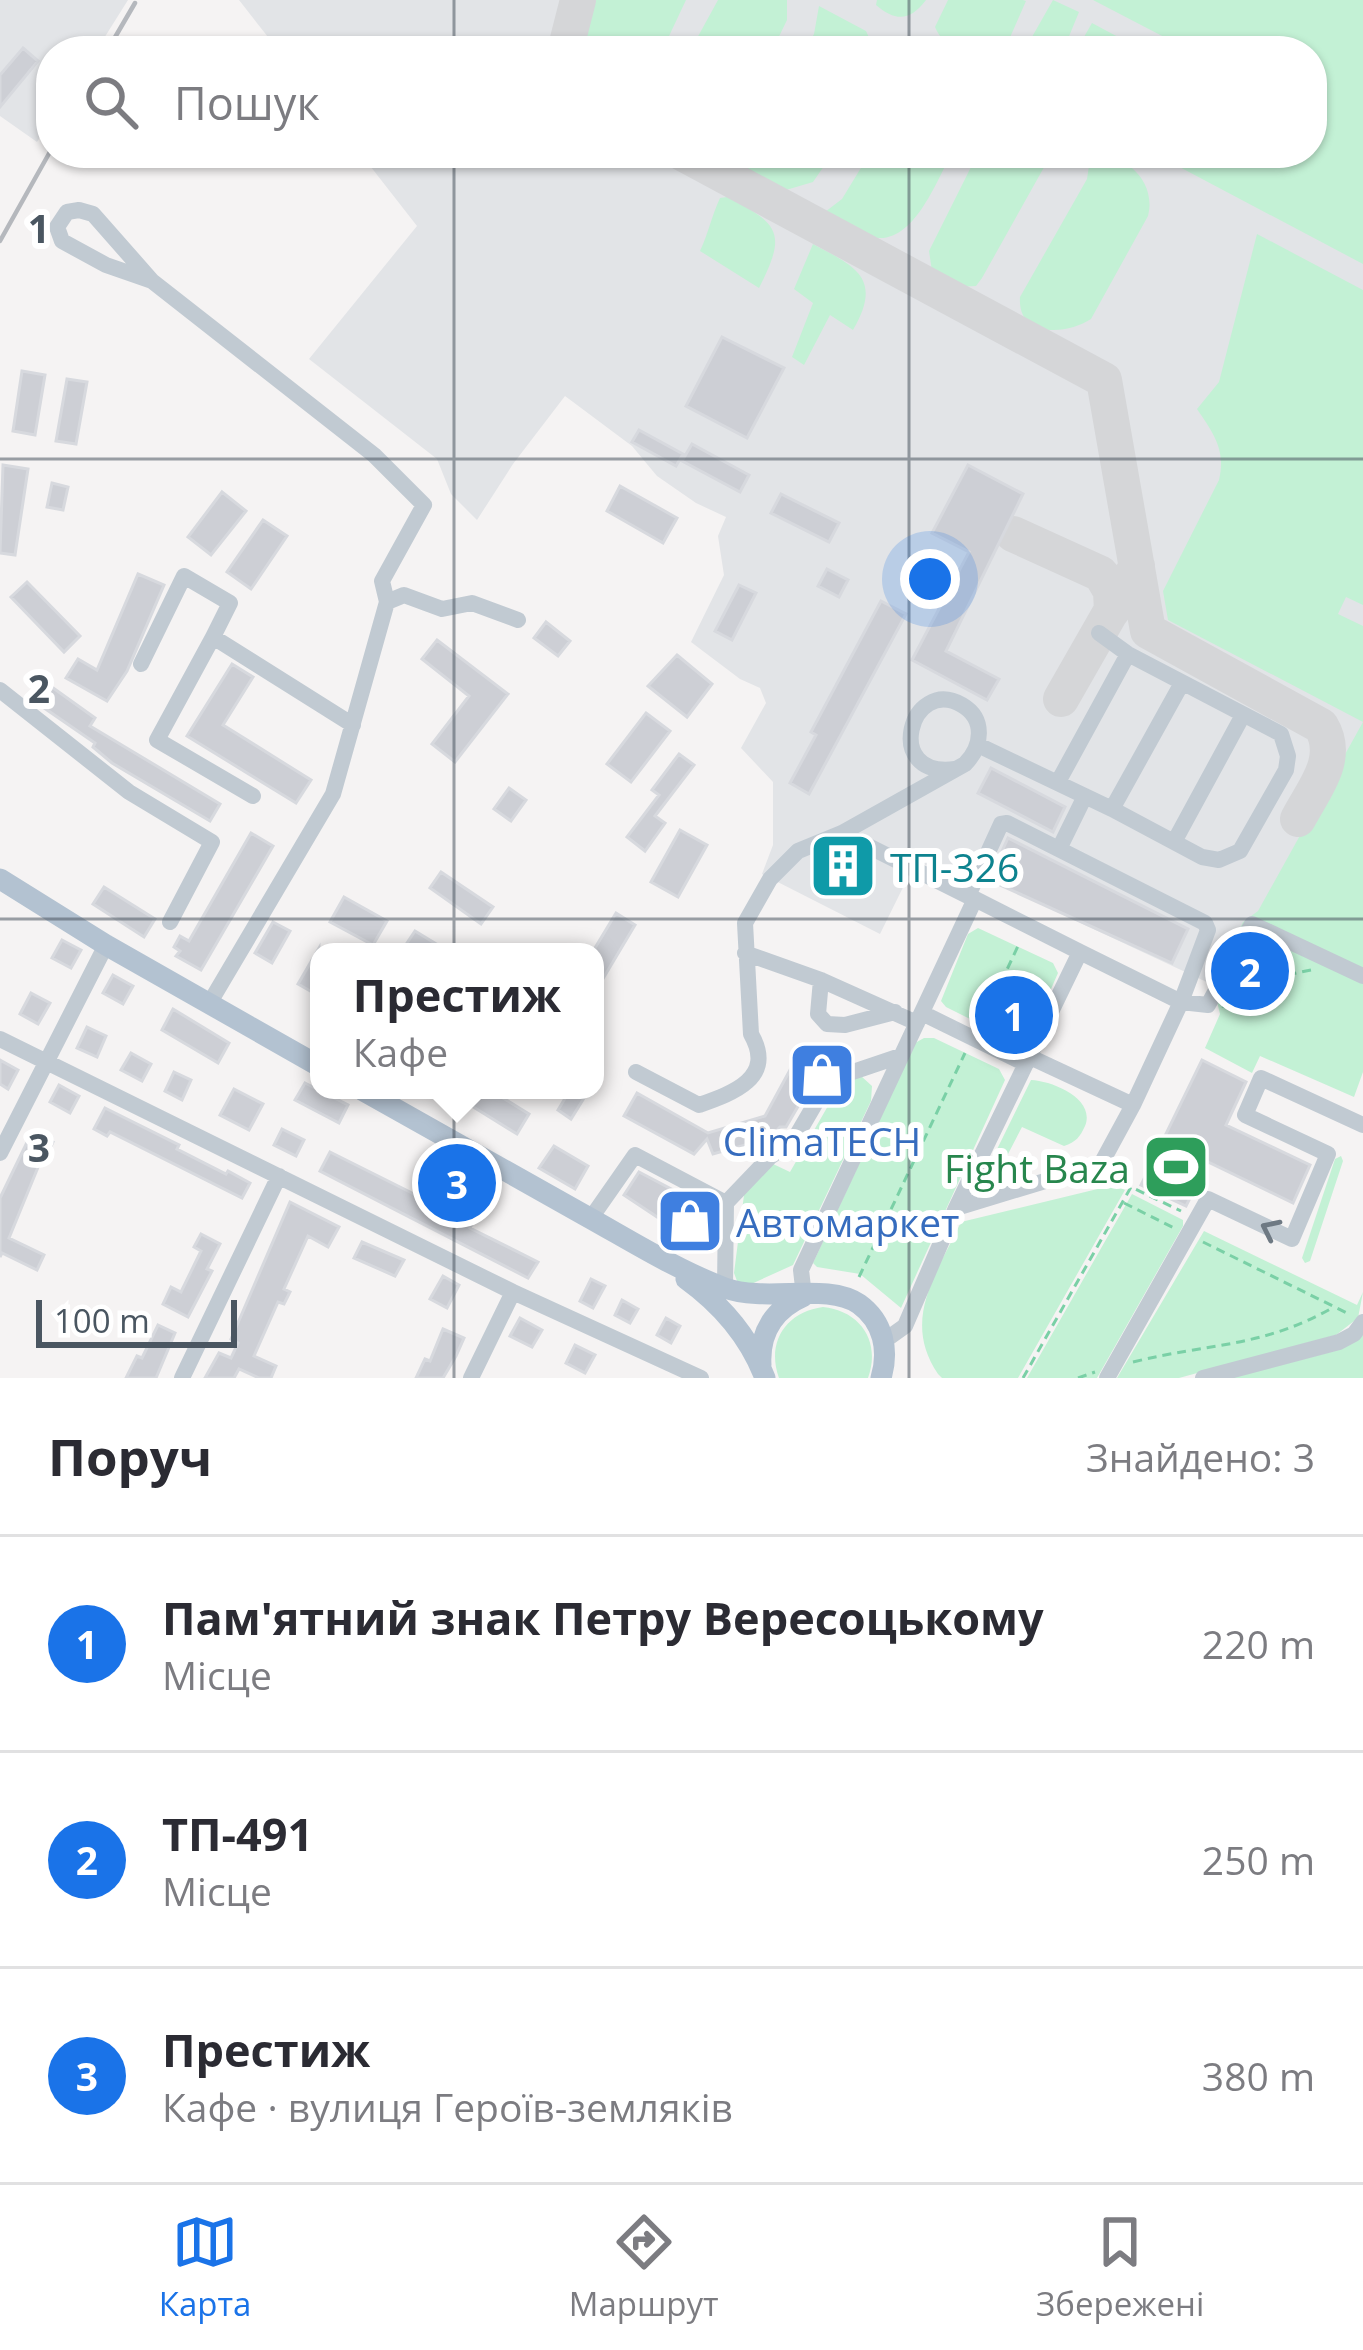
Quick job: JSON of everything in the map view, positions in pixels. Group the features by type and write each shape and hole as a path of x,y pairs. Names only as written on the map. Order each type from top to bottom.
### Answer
{"main road":[{"path":"0,879 310,1061"},
{"path":"378,1099 631,1241 725,1288 759,1294 833,1294 860,1305 871,1315 904,1378"},
{"path":"631,1241 717,1305 747,1339 764,1378"},
{"path":"764,1378 761,1343 767,1328 776,1313 805,1295"},
{"path":"881,1378 884,1341"}],"street":[{"path":"152,281 106,266 62,241 57,227 62,217 79,210 93,214 152,281 374,455 424,506 382,581 387,602 333,794 209,1004"},
{"path":"141,664 184,576 230,603 157,740 254,796"},
{"path":"387,602 404,595 442,609 472,603 518,620"},
{"path":"979,745 1202,857 1231,858 1240,851 1286,770 1286,742 1281,734 1128,654 1099,633"},
{"path":"213,637 352,725"},
{"path":"1058,782 1128,654"},
{"path":"1112,808 1182,683"},
{"path":"0,690 129,792 212,842 170,922"},
{"path":"636,1072 699,1105 741,1091 756,1069 759,1048 751,1034 746,923 770,879 798,851 842,833 965,764 979,745 977,722 963,706 941,701 921,710 910,730 914,753 932,768 955,769"},
{"path":"1174,842 1243,715"},
{"path":"1060,849 1085,796"},
{"path":"805,1295 801,1270 1004,822 1208,926 1181,1002 1101,1164 956,1208"},
{"path":"842,833 1181,1002 1208,1005 1252,924 1356,972"},
{"path":"0,1153 106,945"},
{"path":"884,1341 905,1327 956,1208 1080,952"},
{"path":"745,953 1133,1105"},
{"path":"821,980 818,1014 827,1024 845,1025 895,1012"},
{"path":"0,1039 513,1292 701,1378"},
{"path":"725,1288 726,1203 770,1157 794,1140 829,1080 900,1056"},
{"path":"1102,1375 1208,1199 1292,1240 1328,1154 1245,1114 1261,1078 1363,1125"},
{"path":"591,1218 635,1155 726,1203"},
{"path":"182,1378 279,1176"},
{"path":"471,1378 513,1292"},
{"path":"1203,1378 1339,1342 1354,1334 1360,1320"}],"path":[{"path":"981,1024 1018,946"},
{"path":"1208,1005 1231,1007 1282,976 1305,970 1356,972"},
{"path":"859,1277 965,1053"},
{"path":"1022,1378 1131,1186 1180,1211"},
{"path":"1122,1202 1180,1231"},
{"path":"1196,1239 1360,1320"},
{"path":"1125,1364 1254,1342 1334,1307"},
{"path":"1078,1378 1102,1375"}],"shaded area":[{"path":"0,0 128,0 105,36 36,36 36,141 0,116"},
{"path":"239,0 1363,0 1363,961 1213,985 972,872 965,882 916,861 880,934 762,874 773,845 773,782 741,748 766,703 760,688 740,679 691,642 724,575 718,536 726,517 657,476 632,446 565,396 477,520 451,494 437,459 309,359 417,226 372,168 1327,168 1327,36 267,36"}],"green space":[{"path":"596,0 686,0 669,36 585,36"},
{"path":"718,0 787,0 787,20 779,36 698,36"},
{"path":"877,0 926,0 903,17 883,11"},
{"path":"948,0 1026,1 1011,36 940,36 935,27"},
{"path":"1053,0 1079,12 1069,36 1033,36"},
{"path":"1093,0 1363,0 1363,264 1181,168 1327,168 1327,36 1162,36"},
{"path":"819,6 868,36 813,36"},
{"path":"1092,23 1116,36 1085,36"},
{"path":"745,168 823,168 813,182 786,190"},
{"path":"861,168 944,168 910,224 884,238 868,236 825,212 842,199"},
{"path":"970,168 1044,168 976,286 955,287 932,271 929,251"},
{"path":"1089,168 1132,168 1148,191 1148,216 1091,319 1057,330 1035,326 1026,320 1020,297 1087,179"},
{"path":"727,197 758,215 773,232 773,254 759,288 700,251 720,198"},
{"path":"1257,234 1363,290 1363,605 1346,597 1338,614 1363,626 1363,722 1168,620 1163,591 1221,469 1217,443 1197,409 1219,382"},
{"path":"813,244 860,276 865,298 853,330 830,315 804,365 792,357 813,303 794,289"},
{"path":"1363,722 1363,1072 1354,1097 1260,1056 1252,1073 1205,1048 1220,1014 1213,985 1243,922 1258,911"},
{"path":"978,928 1053,963 1058,973 1030,1037 1012,1040 941,1001 968,934"},
{"path":"934,1038 999,1069 1005,1080 901,1308 860,1274 813,1263 915,1043"},
{"path":"861,1076 872,1086 871,1101 793,1265 749,1285 737,1281 734,1273 744,1195 771,1163 790,1172 840,1085"},
{"path":"1031,1080 1061,1088 1079,1100 1087,1116 1083,1130 1064,1146 1022,1127 994,1181 977,1190"},
{"path":"1341,1156 1310,1261 1305,1263 1302,1258 1335,1159"},
{"path":"1114,1185 1125,1190 1018,1378 942,1378 927,1354 923,1316 933,1278 961,1222"},
{"path":"1132,1194 1183,1220 1183,1226 1097,1378 1027,1378"},
{"path":"1204,1231 1357,1305 1363,1292 1358,1318 1336,1335 1179,1378 1117,1378"},
{"path":"823,1307 848,1315 865,1331 872,1352 868,1378 779,1378 775,1352 782,1331 799,1315"},
{"path":"1363,1335 1363,1378 1230,1378 1338,1350"}],"building":[{"path":"23,48 36,59 0,107 0,75"},
{"path":"722,337 784,368 747,438 686,406"},
{"path":"22,371 45,375 35,435 13,431"},
{"path":"67,379 87,382 76,444 56,441"},
{"path":"639,430 683,454 676,466 632,442"},
{"path":"692,444 749,475 740,492 682,461"},
{"path":"3,465 28,469 15,555 0,553"},
{"path":"968,465 1023,494 946,651 999,679 987,700 912,660 969,552 932,533"},
{"path":"52,483 68,487 63,510 47,507"},
{"path":"620,486 677,518 663,543 607,511"},
{"path":"222,492 246,511 211,555 188,537"},
{"path":"781,494 839,523 829,542 771,513"},
{"path":"263,520 287,536 251,589 227,572"},
{"path":"827,569 848,580 839,597 818,586"},
{"path":"138,574 164,585 127,671 107,701 66,678 78,659 97,670"},
{"path":"27,582 80,636 64,652 11,597"},
{"path":"739,585 756,593 732,640 715,631"},
{"path":"881,601 906,614 809,794 790,783 816,735 811,732"},
{"path":"546,622 570,641 558,656 534,638"},
{"path":"437,640 508,694 455,762 432,744 469,696 422,659"},
{"path":"677,655 712,684 687,717 648,686"},
{"path":"232,664 253,677 223,725 311,780 296,803 187,736"},
{"path":"49,685 95,718 90,726 220,804 210,821 112,763 93,747 95,743 37,703"},
{"path":"646,713 670,731 631,782 607,764"},
{"path":"679,754 694,765 655,816 665,823 645,851 627,837 659,795 652,790"},
{"path":"991,768 1065,807 1053,832 978,793"},
{"path":"509,788 526,800 511,821 494,809"},
{"path":"680,830 707,845 678,897 651,882"},
{"path":"251,833 273,846 201,970 176,956 180,951 174,947 180,936 189,941"},
{"path":"1008,838 1188,929 1172,963 989,880"},
{"path":"441,872 493,907 481,924 430,888"},
{"path":"104,887 155,919 144,937 93,904"},
{"path":"344,897 387,921 374,943 330,922"},
{"path":"616,913 635,925 604,977 604,943 598,943"},
{"path":"273,922 290,931 272,963 255,953"},
{"path":"415,931 435,943 407,943"},
{"path":"62,940 81,950 71,968 52,958"},
{"path":"310,963 310,991 298,984"},
{"path":"113,975 133,986 123,1004 103,993"},
{"path":"31,993 50,1003 38,1024 20,1014"},
{"path":"173,1009 229,1043 218,1063 162,1030"},
{"path":"87,1027 106,1036 97,1057 77,1048"},
{"path":"802,1048 824,1062 786,1127 770,1138 713,1154 707,1139 694,1154 624,1116 637,1093 708,1133 765,1116"},
{"path":"131,1053 151,1064 142,1081 121,1070"},
{"path":"0,1060 18,1070 8,1089 0,1084"},
{"path":"1202,1060 1246,1082 1226,1125 1310,1165 1293,1203 1208,1162 1186,1206 1141,1185"},
{"path":"174,1072 191,1080 182,1100 165,1091"},
{"path":"305,1083 310,1086 310,1099 336,1099 348,1105 339,1123 295,1100"},
{"path":"59,1085 79,1096 70,1113 50,1102"},
{"path":"234,1089 263,1104 249,1130 220,1115"},
{"path":"461,1099 505,1099 529,1114 517,1134"},
{"path":"565,1099 583,1099 571,1119 558,1110"},
{"path":"105,1108 250,1183 242,1198 110,1132 107,1136 94,1129"},
{"path":"282,1129 304,1140 296,1156 274,1145"},
{"path":"32,1132 53,1142 9,1238 44,1255 37,1270 2,1253 0,1257 0,1198"},
{"path":"554,1146 588,1166 575,1189 539,1168"},
{"path":"330,1152 538,1262 528,1278 320,1171"},
{"path":"428,1154 469,1179 459,1196 419,1170"},
{"name":"Автомаркет","path":"639,1172 713,1211 713,1248 707,1250 624,1195"},
{"path":"290,1202 339,1227 328,1247 308,1236 284,1289 290,1292 284,1304 278,1302 254,1356 276,1366 271,1378 239,1369 234,1378 205,1378 219,1353 231,1358 238,1343 231,1339"},
{"path":"201,1234 220,1244 188,1317 163,1304 171,1287 181,1292 201,1251 194,1247"},
{"path":"362,1242 404,1260 395,1276 354,1258"},
{"path":"443,1276 459,1285 447,1308 430,1299"},
{"path":"591,1279 605,1286 593,1308 580,1301"},
{"path":"622,1300 638,1309 630,1323 615,1315"},
{"path":"520,1318 542,1330 532,1347 510,1336"},
{"path":"666,1318 680,1326 671,1343 657,1335"},
{"path":"158,1325 175,1333 156,1378 126,1378 137,1356 142,1358"},
{"path":"443,1329 464,1338 456,1356 443,1378 416,1378 425,1359 430,1361"},
{"path":"575,1345 595,1355 585,1373 566,1363"}],"taxiway":[{"path":"569,36 578,0"},
{"path":"710,168 1104,380 1148,631 1321,726 1328,750 1326,762 1298,819"},
{"path":"1013,534 1101,574 1111,591 1112,611"},
{"path":"1061,699 1137,566"}],"railway":[{"path":"116,36 135,3"},
{"path":"0,241 41,168"}],"place":[{"name":"ТП-326","path":"843,866"},
{"name":"ТП-491","path":"1250,971"},
{"name":"Пам'ятний знак Петру Вересоцькому","path":"1014,1015"},
{"name":"ClimaTECH","path":"822,1075"},
{"name":"Fight Baza","path":"1176,1167"},
{"name":"Престиж","path":"457,1183"},
{"name":"Автомаркет","path":"690,1221"}]}
